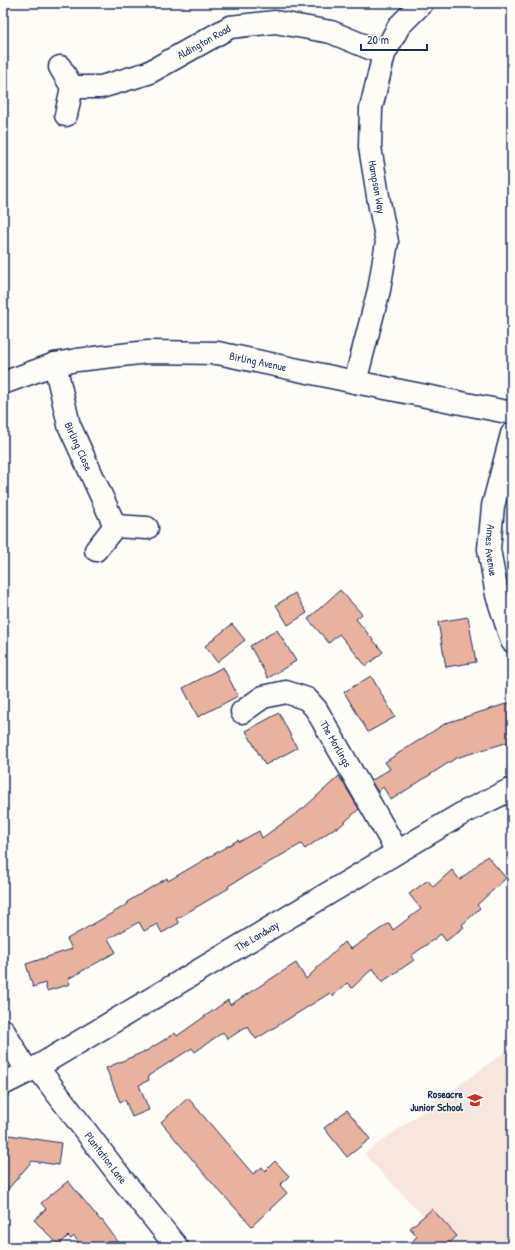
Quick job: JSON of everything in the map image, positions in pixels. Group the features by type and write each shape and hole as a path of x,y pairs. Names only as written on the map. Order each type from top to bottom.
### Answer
{"street":[{"name":"Hampson Way","path":"355,382 379,290 387,242 370,148 371,108 384,54 399,26 418,5 422,3"},
{"name":"Aldington Road","path":"72,87 101,87 136,77 148,73 230,27 275,22 331,32 384,54"},
{"path":"60,67 72,87 66,115"},
{"name":"Birling Avenue","path":"3,383 55,364 77,360 148,352 218,353 355,382 512,412"},
{"name":"Birling Close","path":"55,364 69,425 115,526"},
{"name":"Ames Avenue","path":"512,434 493,506 489,549 497,595 512,641"},
{"path":"96,550 115,526 147,528"},
{"name":"The Morlings","path":"242,712 264,696 286,692 307,700 316,709 397,852"},
{"name":"The Landway","path":"3,1084 32,1069 397,852 463,814 512,789"},
{"name":"Plantation Lane","path":"3,1030 32,1069 177,1247"}],"shaded area":[{"name":"Roseacre Junior School","path":"512,1047 512,1247 453,1247 364,1154"}],"building":[{"path":"340,590 362,614 356,619 383,652 366,666 339,634 329,643 308,619"},
{"path":"295,593 307,613 288,625 276,605"},
{"path":"468,617 476,662 446,667 438,622"},
{"path":"232,624 245,640 217,662 205,646"},
{"path":"277,630 296,661 268,678 250,646"},
{"path":"223,667 238,696 198,717 183,688"},
{"path":"371,676 395,717 368,732 344,692"},
{"path":"512,702 512,741 456,758 391,800 383,787 378,792 371,781 390,769 385,762 446,723"},
{"path":"279,713 297,748 265,765 246,731"},
{"path":"339,776 359,809 337,829 336,827 305,849 301,844 228,886 229,888 176,919 179,923 162,933 157,924 144,931 139,922 108,939 116,952 68,979 70,984 47,991 45,983 33,987 26,964 72,949 67,939 128,904 127,902 167,878 168,881 238,840 239,842 259,831 262,838 305,807"},
{"path":"487,856 506,878 477,905 480,908 462,925 464,927 446,941 441,934 411,956 414,960 382,982 373,968 352,988 347,983 333,996 330,993 256,1039 247,1026 228,1039 223,1032 195,1052 192,1048 148,1076 149,1080 139,1085 149,1110 132,1117 125,1100 120,1102 106,1068 148,1050 175,1033 177,1036 228,1000 230,1005 296,963 306,979 344,942 351,949 389,923 393,930 421,909 409,894 428,880 433,887 452,870 460,880"},
{"path":"188,1098 253,1174 262,1167 265,1171 275,1161 289,1176 280,1185 287,1193 252,1226 212,1183 161,1122"},
{"path":"347,1110 370,1139 347,1157 324,1128"},
{"path":"3,1134 61,1143 58,1165 32,1161 3,1195"},
{"path":"68,1181 101,1221 102,1220 122,1247 82,1247 74,1236 71,1239 68,1236 59,1245 34,1220 46,1209 41,1203"},
{"path":"432,1209 457,1236 445,1247 408,1247 417,1236 410,1228"}],"place":[{"name":"Roseacre Junior School","path":"475,1100"}]}
